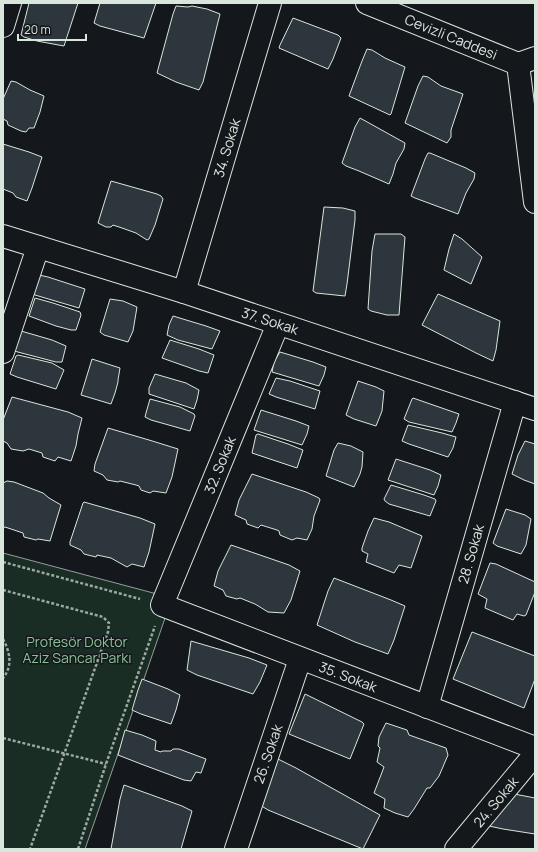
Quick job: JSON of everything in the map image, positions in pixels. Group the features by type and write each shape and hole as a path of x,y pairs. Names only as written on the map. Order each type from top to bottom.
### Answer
{"street":[{"path":"3,26 10,3"},
{"name":"34. Sokak","path":"184,292 270,3"},
{"name":"Cevizli Caddesi","path":"367,3 526,61"},
{"path":"526,61 535,202"},
{"name":"37. Sokak","path":"3,236 184,292 535,409"},
{"path":"3,352 38,248"},
{"name":"32. Sokak","path":"162,605 278,324"},
{"name":"28. Sokak","path":"427,707 515,402"},
{"name":"35. Sokak","path":"162,605 535,748"},
{"name":"26. Sokak","path":"236,849 300,659"},
{"name":"24. Sokak","path":"456,849 535,754"}],"path":[{"path":"3,562 162,605 78,849"},
{"path":"3,590 103,617 109,623 108,632 30,849"},
{"path":"3,639 8,647 10,657 9,667 3,678"},
{"path":"3,738 106,764"}],"green space":[{"name":"Profesör Doktor Aziz Sancar Parkı","path":"3,553 172,598 85,849 3,849"}],"building":[{"path":"29,3 78,3 64,46 37,41 21,35"},
{"path":"100,3 156,3 144,38 94,23"},
{"path":"176,6 192,6 207,9 220,14 203,82 199,90 176,82 157,73"},
{"path":"293,18 338,35 341,38 328,69 279,48"},
{"path":"367,49 372,50 405,67 390,115 349,96"},
{"path":"423,76 428,77 441,86 463,94 451,130 451,137 447,143 405,123"},
{"path":"11,81 44,96 34,128 29,128 26,132 8,125 7,121 3,119 3,99"},
{"path":"360,118 405,143 404,149 396,163 389,184 342,163 355,127"},
{"path":"3,144 42,157 27,201 16,197 13,193 3,189"},
{"path":"428,153 475,173 474,179 466,193 458,214 411,196"},
{"path":"111,181 157,194 163,199 149,239 147,240 136,233 113,225 111,227 106,227 98,223"},
{"path":"324,207 343,208 355,211 345,296 316,293 313,291"},
{"path":"375,234 401,234 405,237 399,315 387,315 368,309 372,251"},
{"path":"454,234 462,239 482,257 471,284 444,270"},
{"path":"39,275 85,289 79,308 32,293"},
{"path":"438,294 500,321 493,361 422,325"},
{"path":"35,298 80,312 81,315 76,330 56,326 29,316"},
{"path":"110,299 123,301 137,307 133,331 128,342 104,335 100,332"},
{"path":"173,316 220,331 212,349 178,340 167,335"},
{"path":"21,331 52,340 66,346 62,362 56,362 14,351"},
{"path":"170,340 214,355 208,373 162,358"},
{"path":"280,352 326,367 319,386 272,372 274,362"},
{"path":"18,355 52,363 64,370 56,389 10,374 16,356"},
{"path":"92,359 120,368 118,382 111,404 81,395"},
{"path":"155,374 186,383 199,390 194,409 149,394 149,388"},
{"path":"276,378 320,391 315,409 269,394"},
{"path":"358,381 384,391 382,411 376,426 346,415"},
{"path":"12,397 68,412 82,418 71,461 58,457 55,461 43,457 42,453 29,449 23,451 11,449 7,443 3,441 3,420"},
{"path":"413,398 459,414 452,432 409,422 404,419"},
{"path":"150,399 180,407 194,414 195,416 190,431 145,417"},
{"path":"261,410 309,426 302,445 254,430"},
{"path":"408,425 456,437 453,448 448,457 402,441"},
{"path":"108,428 178,449 172,477 166,493 153,491 150,493 141,490 139,486 136,485 120,481 107,480 103,475 94,471 95,464"},
{"path":"258,434 303,450 297,468 252,453 256,435"},
{"path":"525,441 535,444 535,484 512,474 518,455"},
{"path":"338,443 351,446 363,452 362,467 354,487 326,476 334,450"},
{"path":"396,459 441,475 434,495 388,480"},
{"path":"252,474 306,492 319,498 320,500 314,516 312,529 307,540 297,538 292,540 280,535 279,531 277,530 261,525 258,528 247,524 246,520 235,515 239,500"},
{"path":"7,481 14,482 43,493 61,505 50,541 24,537 23,533 5,527 3,528 3,483"},
{"path":"391,485 435,499 436,501 430,516 389,504 385,501 384,499"},
{"path":"84,502 140,518 155,524 144,567 132,564 127,567 111,558 97,555 96,557 84,554 81,550 70,545"},
{"path":"506,509 525,515 531,519 526,545 521,554 497,546 493,543"},
{"path":"374,518 389,522 422,536 411,568 399,565 394,573 366,562 368,554 362,551 362,548"},
{"path":"231,545 289,565 300,571 291,600 284,613 268,612 255,604 240,598 237,599 226,596 223,590 214,586 218,571"},
{"path":"490,563 496,564 535,582 535,592 526,615 524,616 517,614 513,620 485,608 487,599 478,594"},
{"path":"334,578 405,606 388,654 355,642 317,625 328,591"},
{"path":"472,632 535,656 535,679 524,708 453,679"},
{"path":"191,641 249,658 267,665 253,694 197,675 187,670"},
{"path":"142,679 180,695 171,724 132,710"},
{"path":"305,694 364,724 350,759 289,734"},
{"path":"386,723 407,730 409,735 446,748 448,755 439,776 430,788 427,788 408,817 384,808 385,799 374,793 384,767 377,762 380,748 378,746 379,737"},
{"path":"125,730 156,741 155,750 161,752 179,749 206,759 201,773 196,772 191,781 184,780 118,755"},
{"path":"272,756 380,815 363,849 268,810 260,805"},
{"path":"124,785 192,811 181,849 111,849"},
{"path":"509,793 535,798 535,834 489,826"}]}
